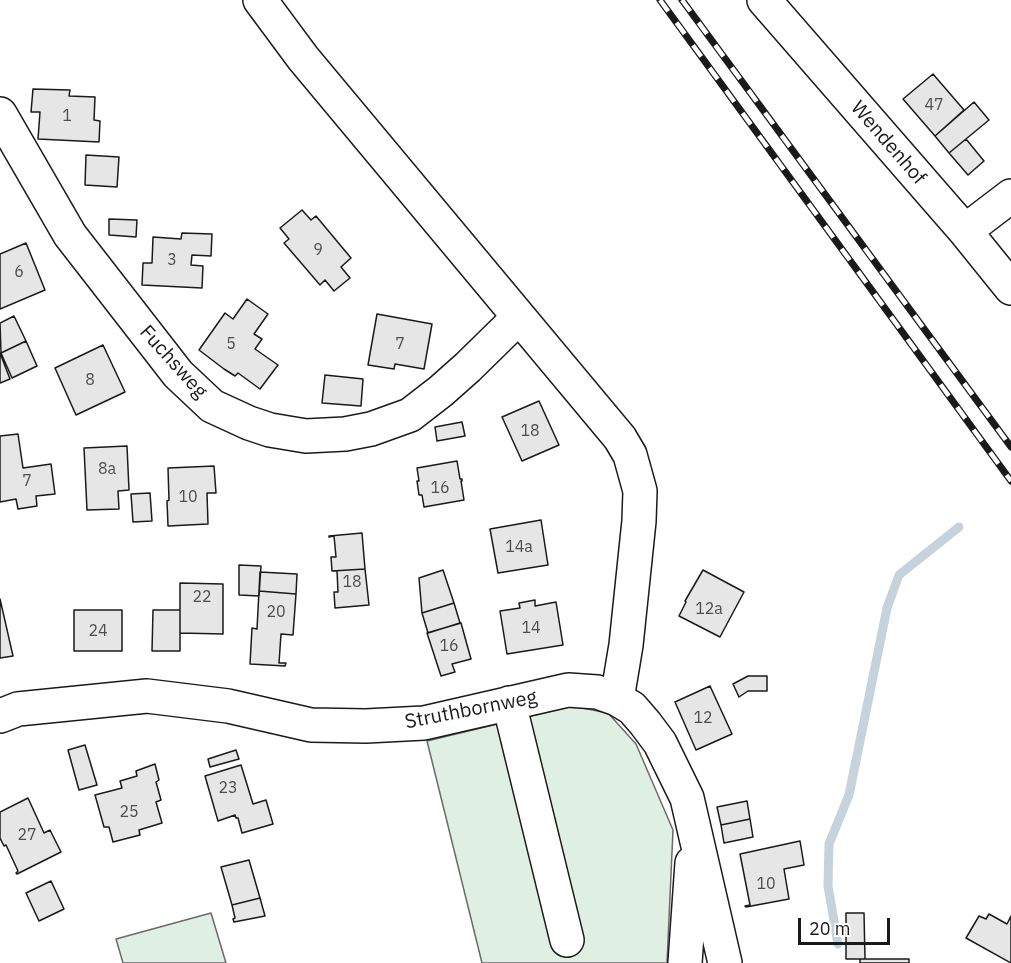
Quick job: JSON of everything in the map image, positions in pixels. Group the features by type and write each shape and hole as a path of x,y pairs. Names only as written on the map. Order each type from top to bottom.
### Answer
{"street":[{"path":"260,0 303,58 620,438 630,455 640,491 639,521 626,645 617,699"},
{"name":"Wendenhof","path":"764,0 1011,288"},
{"name":"Fuchsweg","path":"0,114 70,235 178,374 212,406 249,423 270,430 306,436 345,434 371,429 410,415 468,368 519,316"},
{"path":"964,231 1011,196"},
{"name":"Struthbornweg","path":"0,716 18,709 147,696 228,706 310,724 366,726 424,723 568,690 597,692 617,699 632,708 645,723 660,743 687,798 725,963"},
{"path":"509,703 567,940"},
{"path":"685,963 694,829"}],"green space":[{"path":"572,706 608,713 636,744 673,830 667,963 482,963 427,741"},
{"path":"211,913 226,963 123,963 116,939"}],"building":[{"path":"933,74 964,110 935,136 903,99"},
{"path":"33,89 70,90 69,96 95,97 94,120 100,121 99,142 38,139 40,112 31,112"},
{"path":"974,102 989,120 949,153 935,136"},
{"path":"966,139 984,161 968,175 949,153"},
{"path":"86,155 119,157 117,187 85,185"},
{"path":"302,210 311,220 316,216 351,258 341,267 350,278 334,291 325,280 320,285 284,243 289,239 280,228"},
{"path":"109,219 137,220 136,237 109,235"},
{"path":"182,233 212,234 211,256 192,255 191,265 203,266 202,288 142,285 143,263 152,263 153,237 181,239"},
{"path":"26,243 45,290 0,309 0,254"},
{"path":"247,299 268,314 254,334 262,339 255,349 278,365 260,389 238,373 235,376 224,369 199,350 225,313 233,319"},
{"path":"377,314 432,324 424,369 395,364 394,369 368,365"},
{"path":"14,316 26,341 1,353 0,323"},
{"path":"26,341 37,366 12,378 1,353"},
{"path":"103,345 125,392 76,415 55,368"},
{"path":"0,353 10,379 0,383"},
{"path":"325,375 363,379 361,406 322,403"},
{"path":"539,401 559,445 522,461 502,417"},
{"path":"462,422 465,436 437,441 435,427"},
{"path":"18,434 23,468 51,464 55,494 36,496 37,506 18,509 16,499 0,502 0,436"},
{"path":"127,446 129,490 118,491 119,509 87,510 84,448"},
{"path":"457,461 464,500 424,507 422,495 419,495 417,468"},
{"path":"214,466 216,493 207,493 208,524 168,526 168,468"},
{"path":"150,493 152,521 133,522 131,494"},
{"path":"541,520 548,565 498,573 490,529"},
{"path":"362,533 365,569 332,571 331,557 336,557 334,536 329,536"},
{"path":"239,565 261,566 259,596 239,595"},
{"path":"365,569 369,605 335,608 334,592 338,592 337,571 332,571"},
{"path":"443,570 454,603 422,613 419,578"},
{"path":"703,570 744,592 720,637 679,616"},
{"path":"260,572 297,574 296,594 259,591"},
{"path":"180,583 223,584 223,634 180,633"},
{"path":"259,591 296,594 293,635 281,634 279,663 286,663 285,666 250,664 252,628 257,629"},
{"path":"0,599 13,656 0,658"},
{"path":"535,600 535,606 556,602 563,645 507,654 500,611 520,608 519,603"},
{"path":"454,603 460,623 428,633 422,613"},
{"path":"74,610 122,610 122,651 74,651"},
{"path":"153,610 180,610 180,651 152,651"},
{"path":"461,623 471,659 452,664 455,672 441,676 427,633"},
{"path":"748,676 767,676 767,691 748,691 739,697 733,684"},
{"path":"710,686 732,734 696,750 675,702"},
{"path":"85,745 97,785 79,790 68,750"},
{"path":"236,750 239,759 210,767 208,759"},
{"path":"155,764 159,780 156,782 161,800 156,802 162,823 139,830 140,835 113,842 109,827 104,827 95,795 122,788 120,781 137,776 136,771"},
{"path":"241,765 253,804 266,800 273,824 242,833 235,815 218,821 205,776"},
{"path":"28,798 44,833 50,830 61,852 17,874 18,871 6,845 4,846 0,838 0,812"},
{"path":"747,801 750,819 721,825 717,807"},
{"path":"750,819 753,837 724,843 721,825"},
{"path":"800,841 804,865 784,869 789,899 746,907 750,905 740,854"},
{"path":"249,860 260,898 232,905 221,867"},
{"path":"51,881 64,909 39,921 26,893"},
{"path":"260,898 265,916 234,922 232,905"},
{"path":"846,913 864,913 865,959 846,959"},
{"path":"989,914 1007,924 1011,916 1011,963 966,938 979,916 986,919"},
{"path":"860,959 909,959 909,963 860,963"}],"waterway":[{"path":"838,944 828,886 829,844 849,795 887,608 899,575 959,527"}],"railway":[{"path":"660,0 1011,481"},
{"path":"682,0 1011,447"}]}
